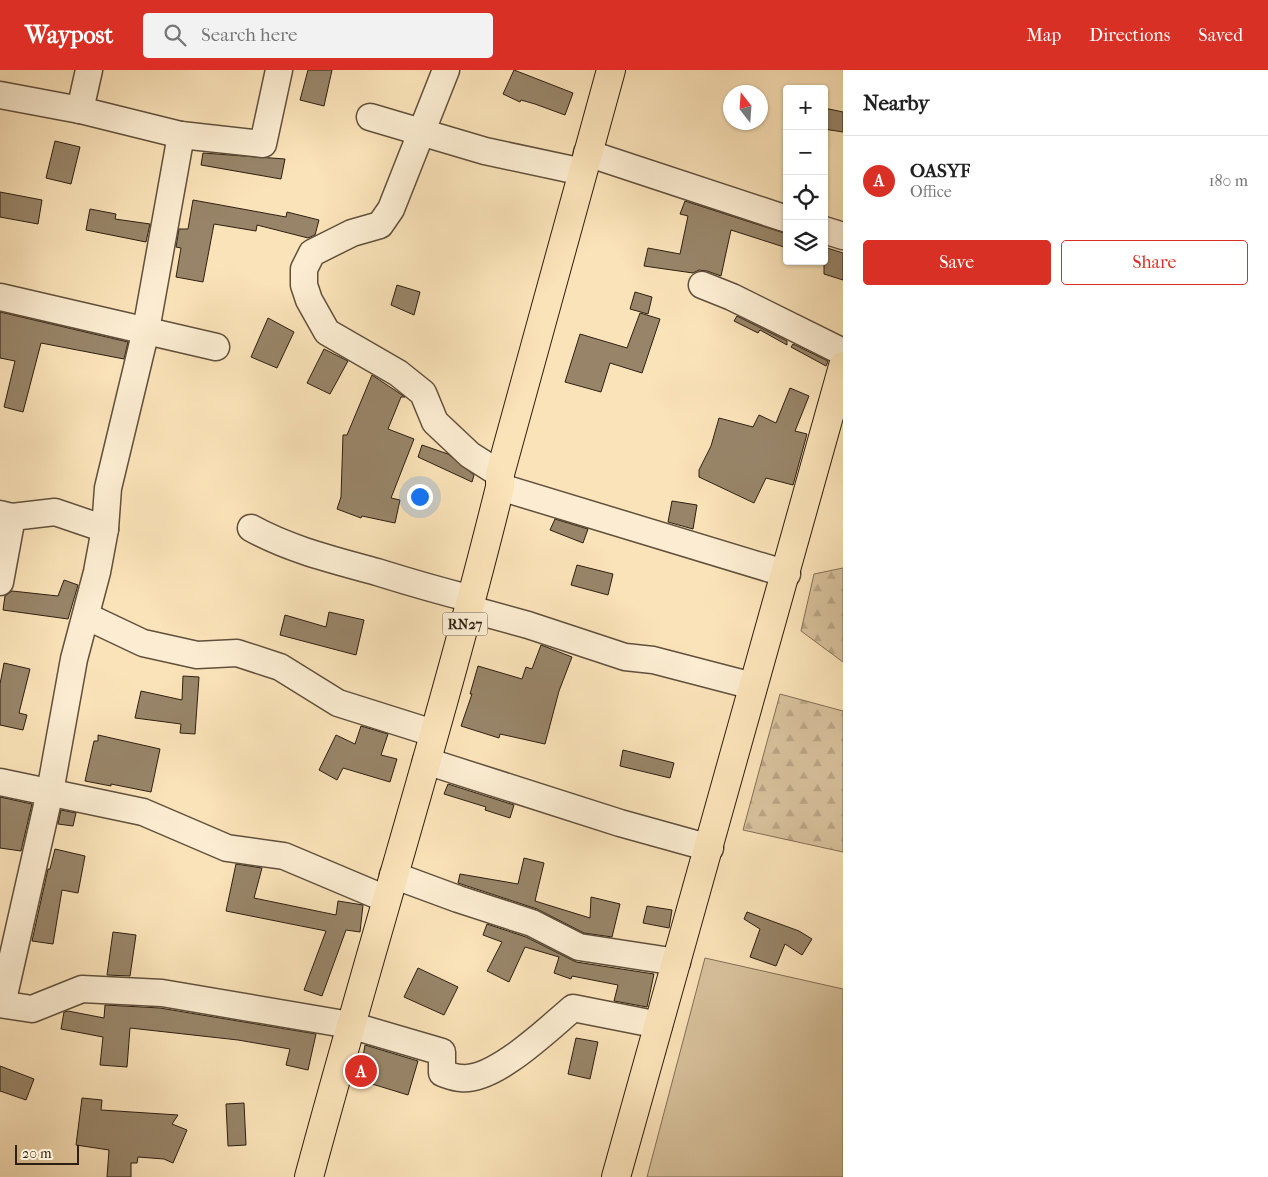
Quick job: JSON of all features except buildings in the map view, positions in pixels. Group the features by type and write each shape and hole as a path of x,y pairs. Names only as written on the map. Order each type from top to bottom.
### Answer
{"main road":[{"name":"RN27","path":"309,1177 350,1025 471,604 500,480 611,70"},
{"path":"616,1177 710,848 753,686 787,574 843,366"}],"street":[{"path":"80,110 89,70"},
{"path":"0,95 80,110 181,135 263,144 279,70"},
{"path":"446,70 391,209 380,225 352,233 312,252 304,269 304,286 327,332 398,373 423,393 435,422 500,480 787,574"},
{"path":"370,117 421,134 485,151 585,162 783,218"},
{"path":"181,135 146,330 108,488 105,529 86,616 74,659 50,792 1,1004 32,1009 82,988 162,993 350,1025 442,1052 442,1073 461,1078 476,1076 506,1064 573,1008 659,1025"},
{"path":"828,231 843,236"},
{"path":"702,285 843,352"},
{"path":"0,297 216,348"},
{"path":"0,582 6,515 55,512 105,529"},
{"path":"251,528 275,541 418,586 625,657 653,660 753,686"},
{"path":"86,616 143,644 197,655 238,654 280,667 338,703 433,733"},
{"path":"426,761 620,823 710,848"},
{"path":"0,782 143,812 227,848 284,856 390,887 458,899 532,923 579,947 677,962"}],"green space":[{"path":"843,568 843,662 801,631 814,574"},
{"path":"780,694 843,711 843,852 743,830"},
{"path":"705,958 843,989 843,1177 647,1177"}],"place":[{"name":"OASYF","path":"361,1071"}]}
